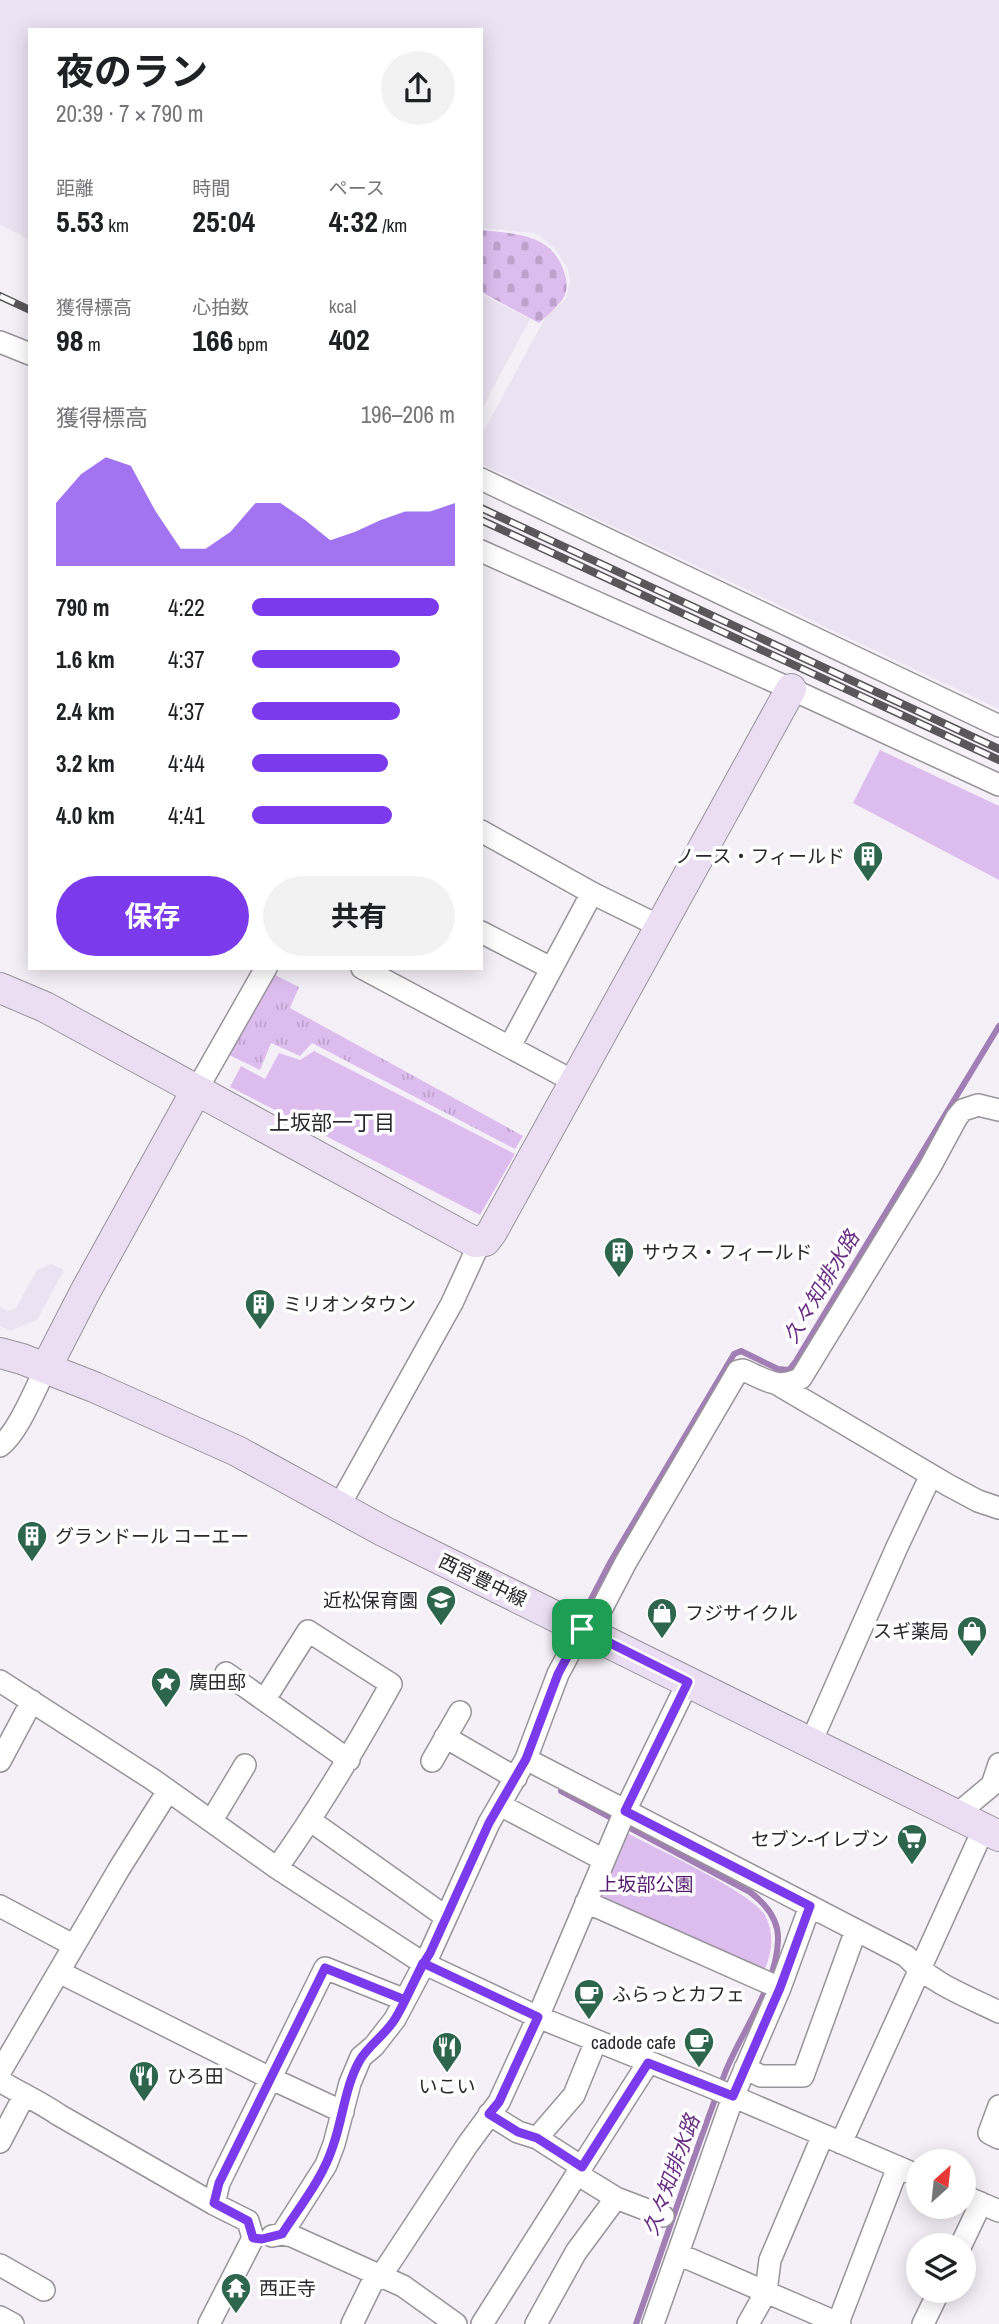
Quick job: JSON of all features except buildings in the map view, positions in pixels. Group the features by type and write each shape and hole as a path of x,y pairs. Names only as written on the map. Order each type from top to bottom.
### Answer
{"street":[{"path":"0,342 28,353"},
{"path":"483,480 999,726"},
{"path":"483,552 999,785"},
{"path":"0,988 45,1007 463,1236 475,1242 485,1241 791,689"},
{"path":"483,832 592,893 659,926"},
{"path":"510,1046 592,893"},
{"path":"483,933 551,968"},
{"path":"0,1446 8,1441 15,1429 84,1294 265,970"},
{"path":"366,970 573,1082"},
{"path":"777,1384 788,1385 801,1378 930,1167 957,1117 963,1110 978,1105 999,1110"},
{"path":"338,1508 452,1303 480,1242"},
{"name":"西宮豊中線","path":"0,1353 94,1387 237,1451 338,1508 991,1832"},
{"path":"282,2234 326,2165 350,2083 361,2057 385,2033 405,2000 489,1823 522,1766 558,1674 738,1371 743,1370 777,1384 931,1475 978,1501 999,1508"},
{"path":"811,1742 931,1475"},
{"path":"265,1699 308,1631 391,1684 349,1760 311,1821 277,1868"},
{"path":"226,1673 349,1760"},
{"path":"0,1681 169,1791 277,1868 423,1963 538,2017 906,2170"},
{"path":"352,2324 372,2283 381,2276 499,2102 622,1818 688,1682"},
{"path":"0,1761 32,1701"},
{"path":"432,1761 460,1712"},
{"path":"446,1737 522,1766 622,1818 810,1906 906,1956 934,1980 999,2012"},
{"path":"956,1815 992,1785 999,1764"},
{"path":"212,1821 245,1765"},
{"path":"0,2073 73,1945 169,1791"},
{"path":"500,1805 604,1860"},
{"path":"311,1821 446,1917"},
{"path":"748,2324 766,2292 770,2260 991,1832"},
{"path":"586,1902 771,1984"},
{"path":"0,1906 73,1945"},
{"path":"653,2324 678,2254 723,2092 746,2068 771,1984 810,1906"},
{"path":"746,2068 761,2076 803,2076 856,1930"},
{"path":"214,2203 219,2183 325,1968 405,2000"},
{"path":"59,1972 343,2112"},
{"path":"537,2138 574,2095 596,2041"},
{"path":"482,2324 648,2063"},
{"path":"0,2081 248,2221 253,2238 209,2324"},
{"path":"0,2142 24,2096"},
{"path":"999,2106 989,2133 999,2138"},
{"path":"489,2114 518,2132 537,2138 617,2198 663,2216"},
{"path":"678,2254 839,2324 898,2167"},
{"path":"536,2324 576,2252 617,2198"},
{"path":"967,2233 981,2204"},
{"path":"253,2238 262,2239 282,2234 292,2236 402,2286 456,2324"},
{"path":"0,2265 44,2290"},
{"path":"923,2324 933,2303"},
{"path":"0,2317 13,2324"}],"shaded area":[{"path":"0,0 999,0 999,709 483,465 483,432 545,318 566,299 570,281 568,269 555,249 540,236 534,233 483,228 483,28 28,28 28,239 0,225"},
{"path":"483,295 530,319 483,407"},
{"path":"51,1264 64,1270 37,1320 10,1331 0,1326 0,1307 8,1311 16,1308 37,1270"}],"green space":[{"path":"483,230 530,238 549,248 557,257 566,277 566,292 560,303 539,323 483,293"},
{"path":"880,750 999,806 999,880 853,803"},
{"path":"269,972 299,987 290,1008 523,1136 515,1149 312,1043 300,1056 271,1043 260,1070 227,1054"},
{"path":"314,1051 515,1154 480,1215 230,1087 241,1066 265,1079 279,1053 300,1060"},
{"name":"上坂部公園","path":"625,1832 722,1883 756,1905 765,1915 771,1937 769,1959 763,1973 596,1901"}],"waterway":[{"name":"久々知排水路","path":"586,1609 611,1561 734,1354 741,1351 778,1369 789,1370 796,1361 999,1026"},
{"name":"久々知排水路","path":"561,1791 750,1892 770,1913 778,1932 772,1974 725,2073 636,2324"}],"railway":[{"path":"0,296 28,309"},
{"path":"483,509 999,749"},
{"path":"483,521 999,760"}],"place":[{"name":"ノース・フィールド","path":"868,883"},
{"name":"サウス・フィールド","path":"619,1279"},
{"name":"ミリオンタウン","path":"260,1331"},
{"name":"グランドール コーエー","path":"32,1563"},
{"name":"近松保育園","path":"441,1627"},
{"name":"フジサイクル","path":"662,1640"},
{"name":"スギ薬局","path":"972,1658"},
{"name":"廣田邸","path":"166,1709"},
{"name":"セブン-イレブン","path":"912,1866"},
{"name":"ふらっとカフェ","path":"589,2021"},
{"name":"cadode cafe","path":"699,2069"},
{"name":"いこい","path":"447,2074"},
{"name":"ひろ田","path":"144,2103"},
{"name":"西正寺","path":"236,2315"}],"district":[{"name":"上坂部一丁目","path":"332,1122"}],"route":[{"path":"582,1629 558,1674 526,1759 489,1823 430,1953 423,1963 405,2000 395,2019 374,2046 361,2057 350,2083 326,2165 282,2234 262,2239 253,2238 248,2221 214,2203 219,2183 325,1968 405,2000 423,1963 538,2017 499,2102 489,2114 518,2132 537,2138 582,2167 648,2063 733,2096 780,1988 810,1906 625,1811 688,1682 582,1629"}]}
